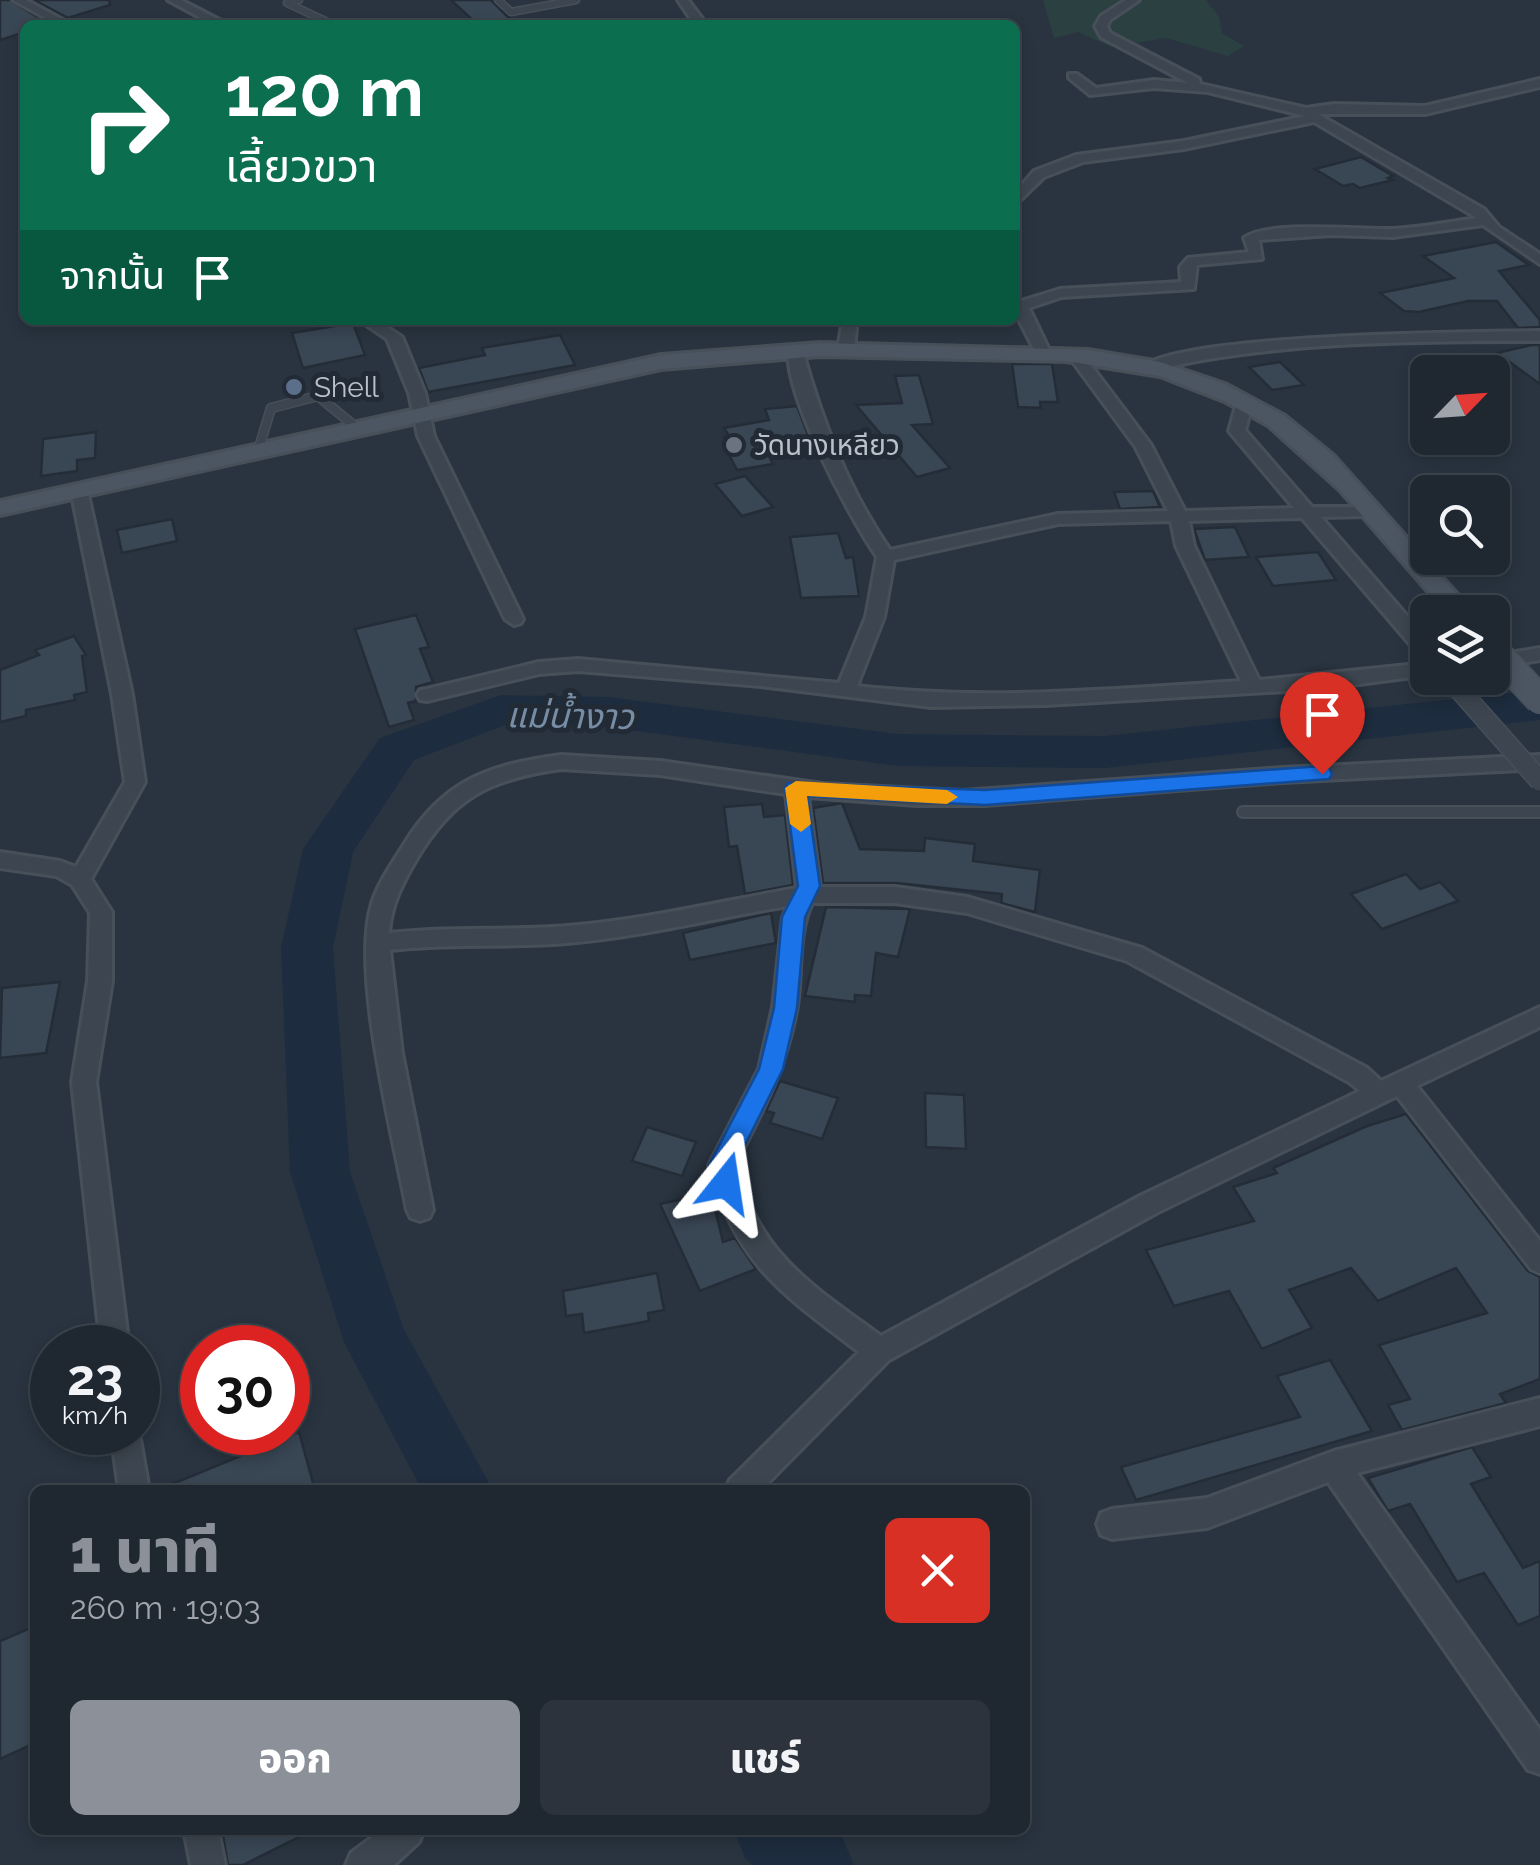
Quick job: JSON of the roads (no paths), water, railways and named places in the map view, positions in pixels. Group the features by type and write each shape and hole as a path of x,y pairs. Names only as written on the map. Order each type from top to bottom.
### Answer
{"main road":[{"path":"0,508 661,362 736,350 846,348 1043,354 1152,366 1245,402 1280,423 1318,453 1444,595"},
{"path":"1510,668 1540,700"}],"street":[{"path":"18,0 56,20"},
{"path":"172,0 212,20"},
{"path":"1134,0 1105,18 1101,26 1105,36 1208,88"},
{"path":"1073,76 1094,92 1154,84 1208,88 1310,115 1478,212 1540,260"},
{"path":"1020,195 1039,174 1081,158 1184,146 1334,108 1425,110 1540,83"},
{"path":"1020,308 1060,293 1189,286 1187,267 1192,261 1257,256 1251,238 1258,236 1330,231 1393,234 1485,221"},
{"path":"1020,310 1043,354"},
{"path":"374,325 394,337 426,436 514,619"},
{"path":"846,348 849,325"},
{"path":"1152,366 1192,354 1458,336 1540,336"},
{"path":"794,348 810,411 840,487 886,557 875,617 845,692"},
{"path":"1076,356 1143,445 1179,516 1185,546 1253,687"},
{"path":"1245,402 1238,432 1410,633"},
{"path":"79,490 122,694 135,782 80,879"},
{"path":"886,557 1058,519 1369,511"},
{"path":"1510,659 1540,654"},
{"path":"427,695 539,668 578,665 761,680 931,701 1253,687 1410,671"},
{"path":"1464,695 1540,781"},
{"path":"420,1210 378,970 381,907 434,815 463,789 492,776 533,764 586,762 638,765 796,788 985,798 1252,776 1540,762"},
{"path":"796,788 809,886 794,917 786,1008 771,1069 722,1165 744,1230 770,1268 878,1350"},
{"path":"0,860 46,866 80,879 101,912 100,981 84,1082 113,1325"},
{"path":"380,943 446,935 491,939 572,934 806,895 895,895 967,905 1134,954 1358,1075 1389,1087 1540,1260"},
{"path":"745,1485 878,1350 1150,1204 1540,1016"},
{"path":"1112,1524 1207,1513 1334,1465 1540,1412"},
{"path":"129,1455 133,1485"},
{"path":"1334,1465 1540,1758"},
{"path":"202,1835 208,1865"},
{"path":"373,1862 402,1835"}],"lane":[{"path":"299,0 287,2 324,20"},
{"path":"498,0 510,12 576,0"},
{"path":"258,450 270,408 318,396 357,428"},
{"path":"1243,812 1540,812"}],"waterway":[{"name":"แม่น้ำงาว","path":"456,1485 376,1342 320,1172 307,948 328,849 397,749 501,710 608,712 898,750 1105,752 1540,705"},
{"name":"แม่น้ำงาว","path":"779,1835 814,1865"}],"place":[{"name":"Shell","path":"294,387"},
{"name":"วัดนางเหลียว","path":"734,445"}]}
